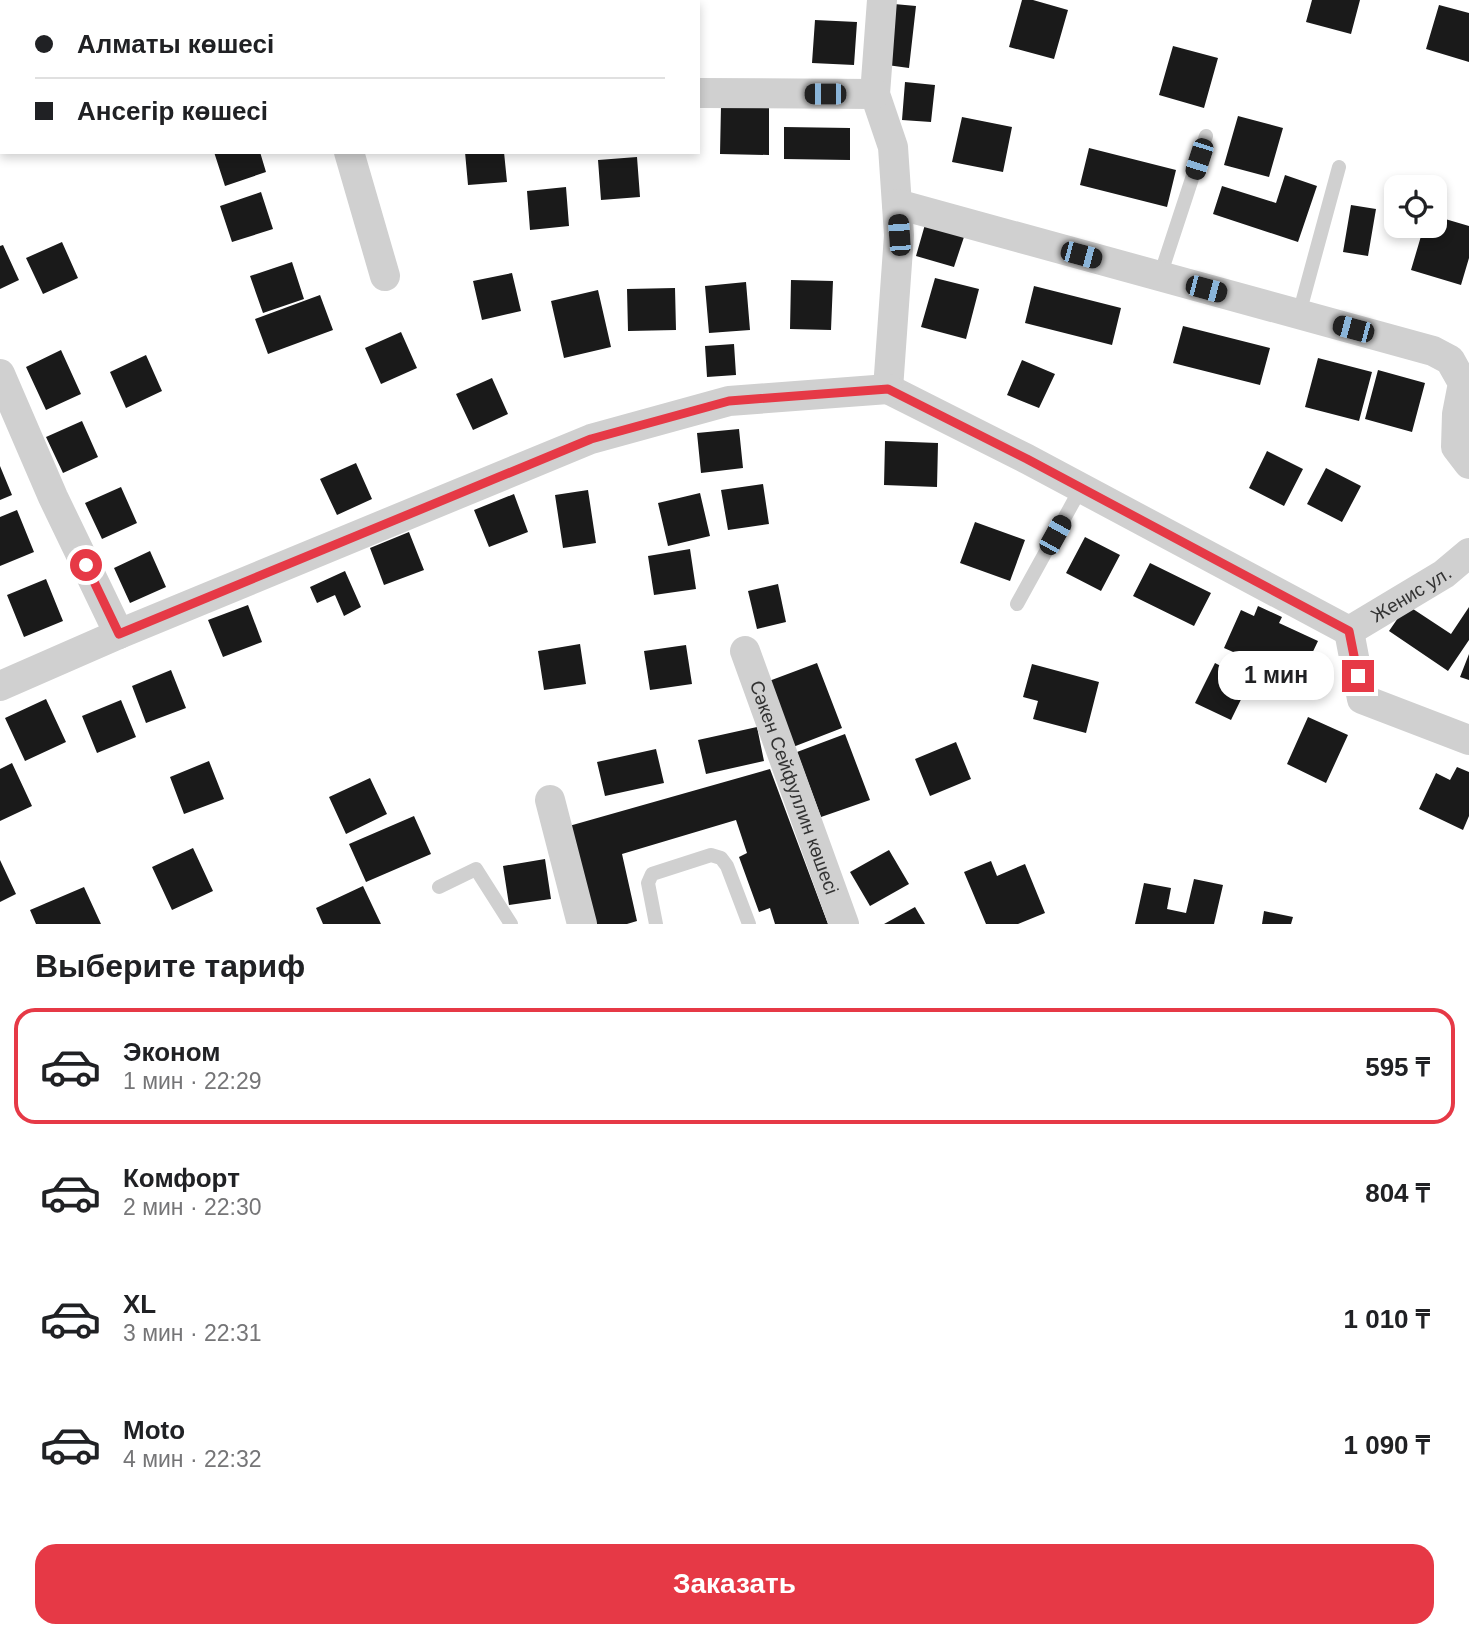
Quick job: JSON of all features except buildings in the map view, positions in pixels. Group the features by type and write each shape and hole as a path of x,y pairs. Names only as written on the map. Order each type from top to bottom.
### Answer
{"street":[{"path":"882,0 875,94 893,147 899,235 888,389"},
{"path":"700,93 875,94"},
{"path":"350,154 385,276"},
{"path":"897,204 1433,351 1450,360 1463,383 1457,414 1456,447 1469,464"},
{"path":"0,374 53,497 119,634"},
{"path":"0,686 591,439 729,401 888,389 1027,459 1349,631 1362,699 1469,740"},
{"name":"Женис ул.","path":"1349,631 1444,574 1469,553"},
{"name":"Сәкен Сейфуллин көшесі","path":"746,651 844,924"},
{"path":"550,800 582,924"}],"lane":[{"path":"1160,276 1206,136"},
{"path":"1299,314 1339,167"},
{"path":"1017,604 1081,488"},
{"path":"656,924 648,883 652,874 711,855 721,858 727,866 749,924"},
{"path":"439,887 476,869 511,924"}],"route":[{"path":"86,565 119,634 591,439 729,401 888,389 1027,459 1349,631 1358,676"}]}
